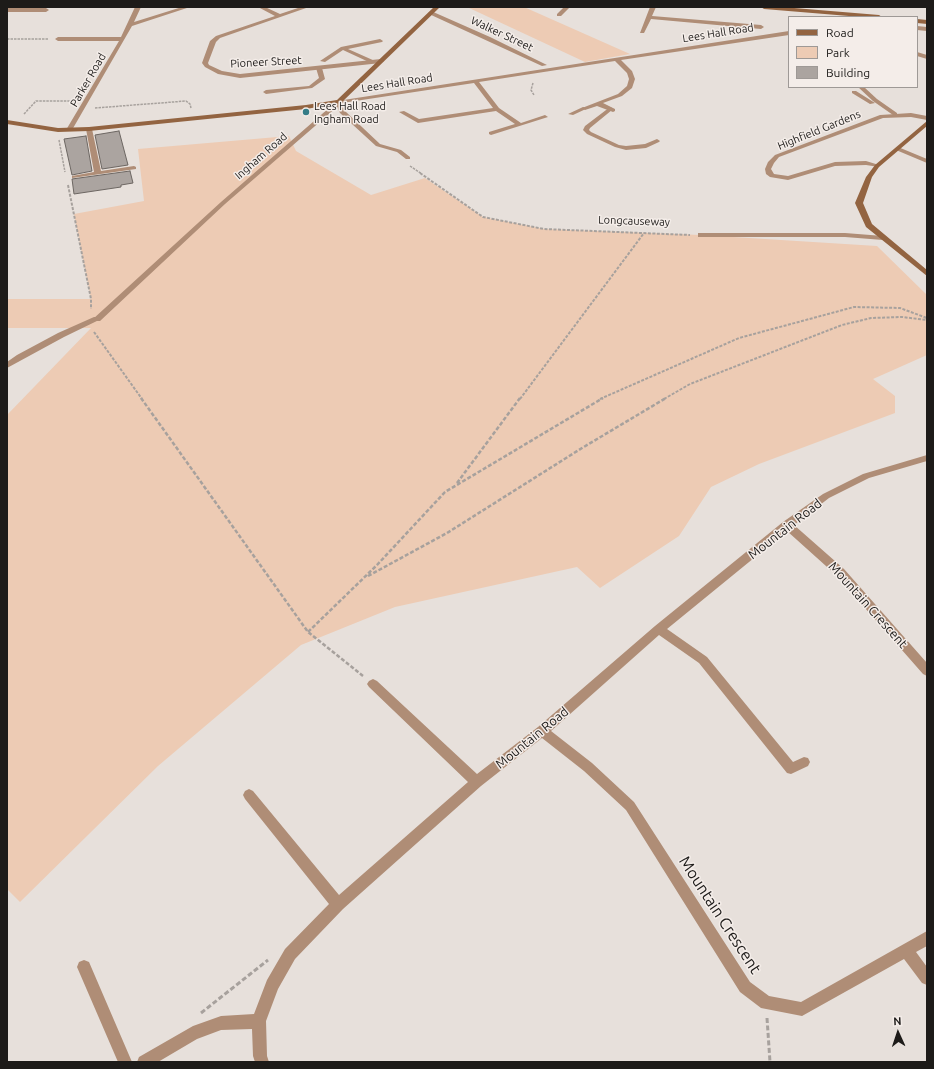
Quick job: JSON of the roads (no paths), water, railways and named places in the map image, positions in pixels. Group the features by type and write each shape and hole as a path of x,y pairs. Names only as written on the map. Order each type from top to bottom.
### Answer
{"street":[{"name":"Parker Road","path":"70,130 123,39 138,7"},
{"path":"130,25 187,7"},
{"path":"261,7 279,16"},
{"name":"Pioneer Street","path":"306,7 215,39 205,63 207,66 220,73 240,76 381,61"},
{"name":"Ingham Road","path":"94,320 223,203 339,102 438,7"},
{"path":"559,15 567,7"},
{"path":"642,32 653,7"},
{"path":"764,7 792,8 869,16"},
{"path":"7,10 46,10"},
{"name":"Walker Street","path":"430,14 488,38 544,65"},
{"path":"649,17 760,27"},
{"name":"Lees Hall Road","path":"7,122 58,130 70,130 192,119 339,102 788,33"},
{"name":"Parker Road","path":"58,39 123,39"},
{"path":"585,108 599,104 624,93 632,83 630,72 616,59"},
{"path":"475,81 497,109 520,125"},
{"path":"339,102 342,112 378,145 399,151 408,158"},
{"path":"599,104 612,110"},
{"path":"402,112 418,121 497,109"},
{"name":"Highfield Gardens","path":"877,166 866,163 835,164 788,178 768,174 768,169 771,162 777,156 812,141 887,115 911,114 927,118"},
{"path":"491,133 545,117"},
{"path":"927,123 877,166 869,177 859,203 869,225 927,274"},
{"path":"89,129 98,173"},
{"path":"898,149 927,161"},
{"path":"74,177 134,168"},
{"path":"701,235 845,235 883,238"},
{"name":"Mountain Road","path":"262,1062 260,1056 259,1021 272,985 290,954 338,904 478,782 542,731 659,629 787,525 826,496 866,476 927,458"},
{"name":"Mountain Crescent","path":"787,525 840,572 927,671"},
{"path":"659,629 702,660 791,769 804,762"},
{"path":"372,684 478,782"},
{"name":"Mountain Crescent","path":"542,731 588,767 630,806 745,987 766,1003 802,1009 927,938"},
{"path":"249,795 338,904"},
{"path":"906,950 927,978"},
{"path":"84,967 125,1062"},
{"path":"144,1062 194,1033 221,1023 259,1021"}],"lane":[{"path":"323,61 343,48 380,41"},
{"path":"343,48 373,62"},
{"path":"266,92 310,87 322,79 319,68"},
{"path":"862,88 875,100 895,114"},
{"path":"854,92 887,115"},
{"path":"571,114 585,108"},
{"path":"612,110 587,127 586,130 589,133 617,146 626,148 646,146 657,141"},
{"path":"7,366 20,357 61,335 94,320"}],"place":[{"name":"Lees Hall Road Ingham Road","path":"306,112"}]}
